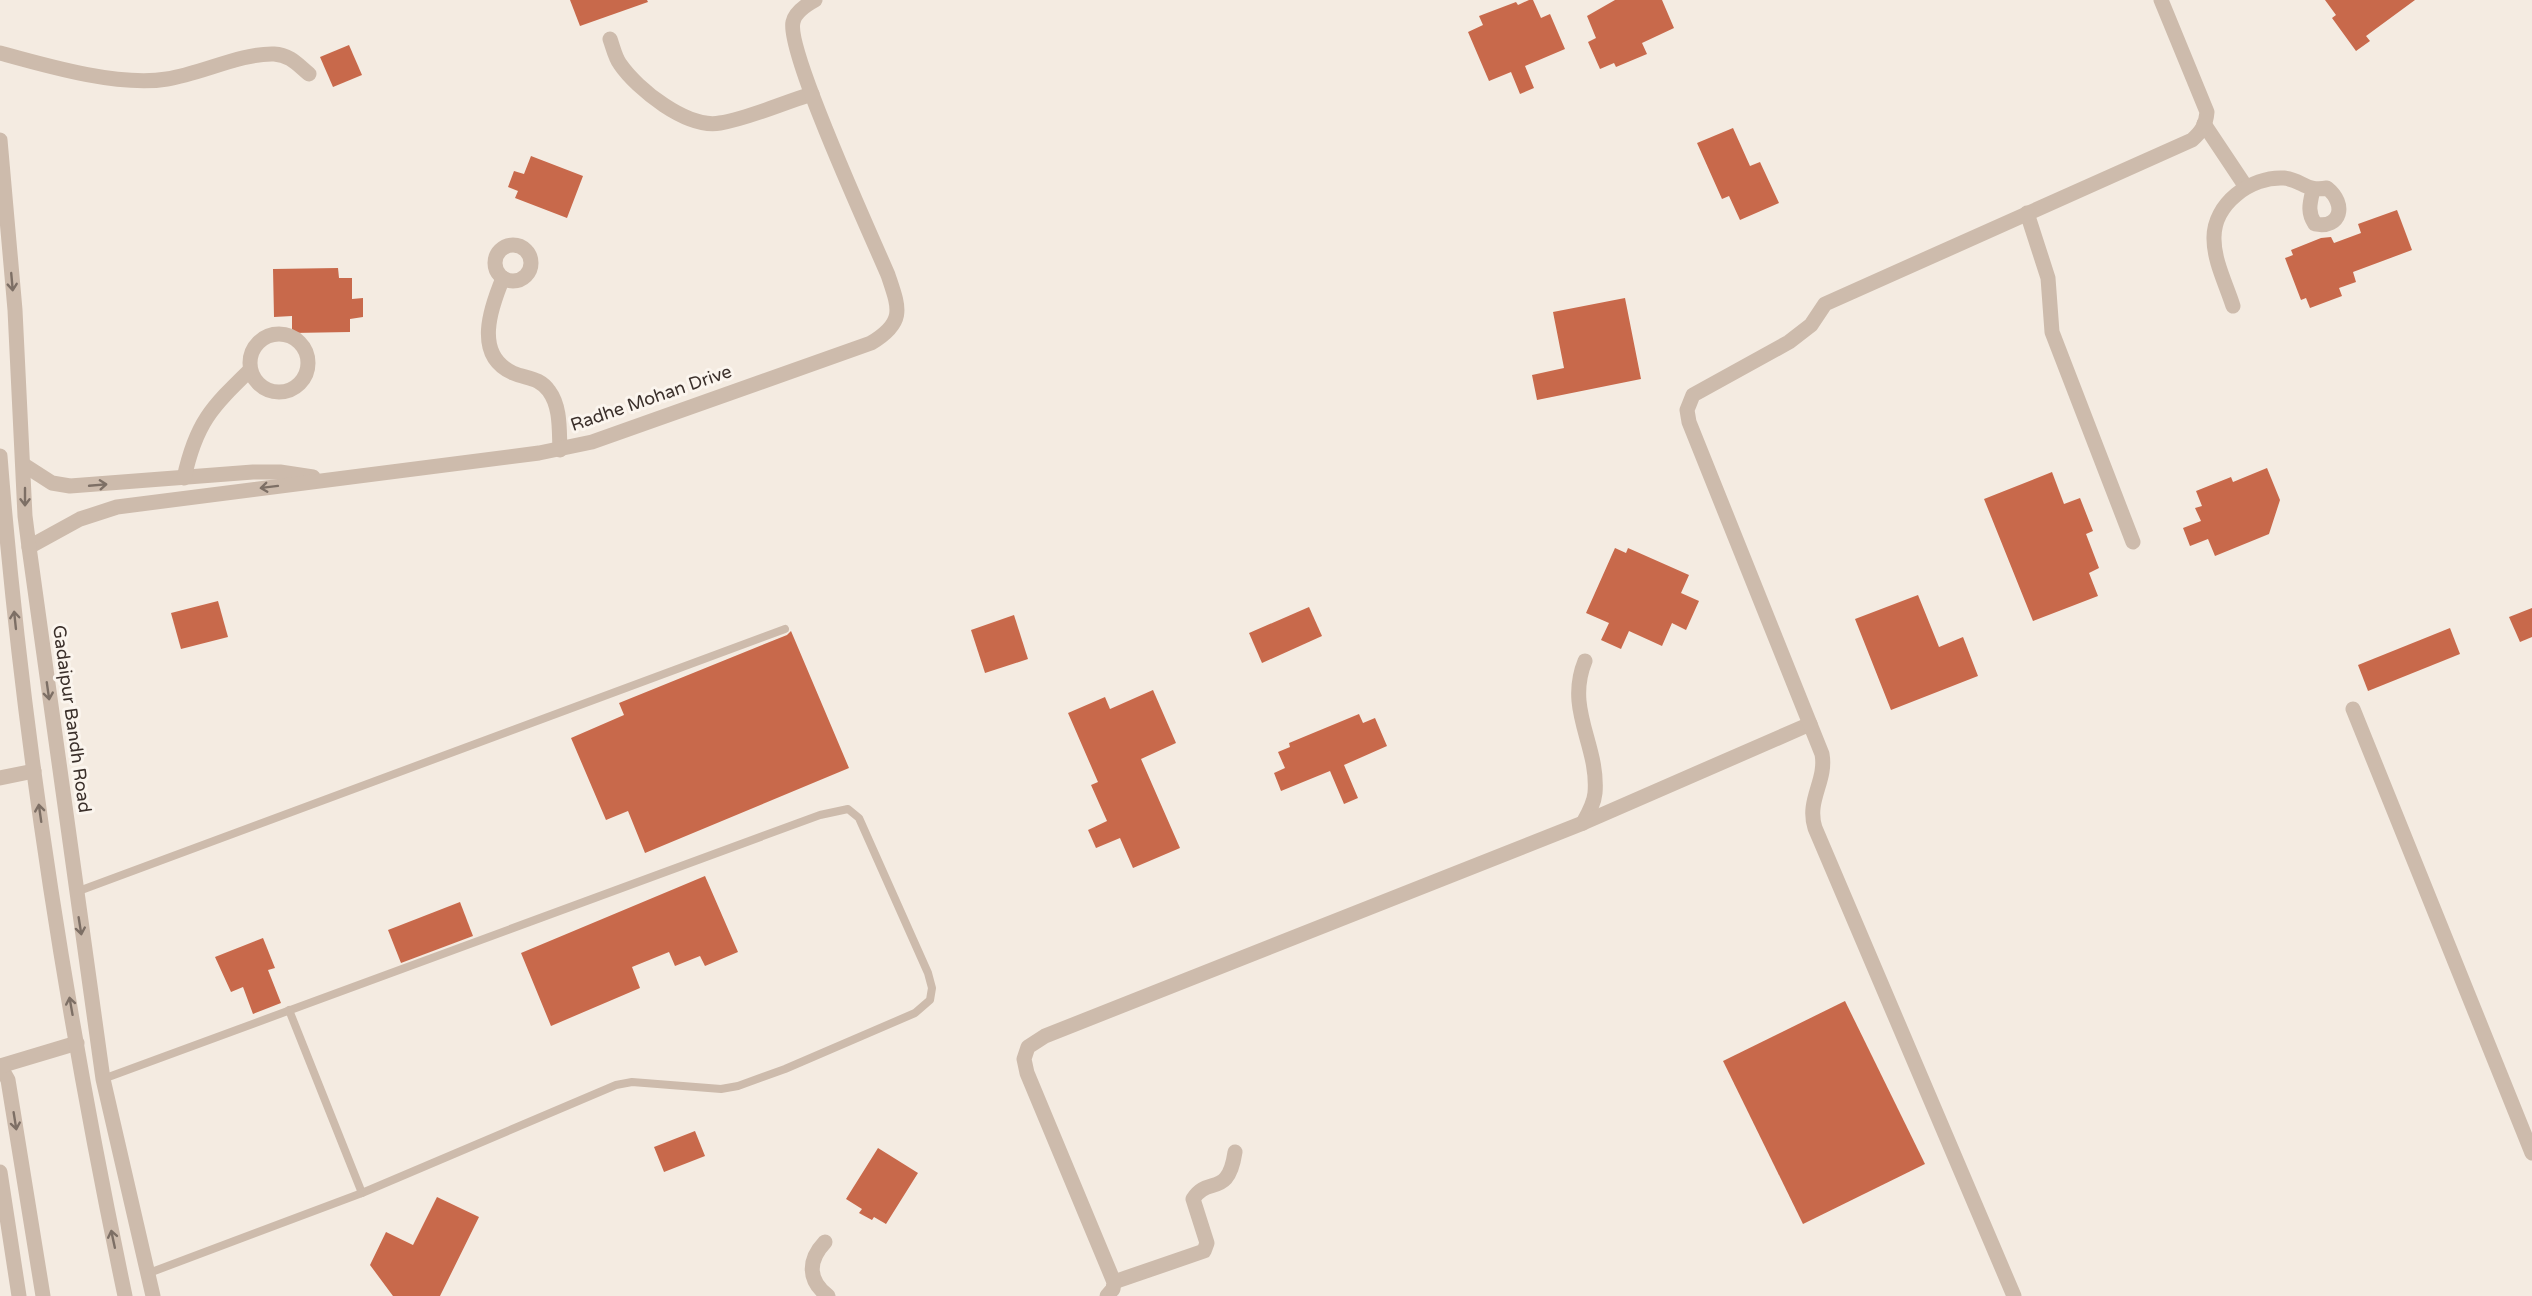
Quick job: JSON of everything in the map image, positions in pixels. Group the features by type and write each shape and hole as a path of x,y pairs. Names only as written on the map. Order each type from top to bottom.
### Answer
{"street":[{"name":"Radhe Mohan Drive","path":"29,547 80,519 117,507 560,450 592,442 871,343 894,326 898,317 898,304 888,274 812,94 793,24 796,15 814,0"},
{"path":"2013,1296 1815,828 1811,809 1823,777 1824,762 1689,423 1689,404 1693,395 1805,331 1825,304 2192,140 2204,124 2207,112 2161,0"},
{"path":"610,39 618,62 633,80 653,97 694,120 720,123 812,94"},
{"path":"0,53 50,67 116,78 171,79 255,56 272,54 289,56 309,74"},
{"path":"2204,124 2246,187"},
{"name":"Gadaipur Bandh Road","path":"0,140 15,310 25,516 29,547 75,892 103,1079 153,1296"},
{"path":"2233,306 2215,250 2214,236 2223,209 2246,187 2261,181 2284,178 2313,190"},
{"path":"2027,213 2048,279 2052,332 2133,542"},
{"path":"503,278 488,321 490,346 501,365 513,373 538,380 549,391 558,414 560,450"},
{"path":"184,478 198,429 211,409 250,370"},
{"path":"0,456 18,642 34,771 77,1043 123,1295"},
{"path":"24,465 52,483 70,486 280,472 327,480"},
{"path":"1584,823 1595,794 1593,770 1577,696 1579,675 1585,661"},
{"path":"2353,709 2532,1153"},
{"path":"1107,1296 1113,1289 1114,1282 1027,1073 1024,1059 1028,1047 1045,1036 1584,823 1810,724"},
{"path":"0,778 34,771"},
{"path":"43,1296 8,1080 0,1066 77,1043"},
{"path":"1114,1282 1204,1251 1207,1243 1193,1199 1227,1178 1231,1172 1235,1152"},
{"path":"0,1172 19,1296"},
{"path":"825,1242 814,1254 812,1266 815,1282 828,1296"}],"lane":[{"path":"75,892 786,629"},
{"path":"103,1079 820,814 848,810 859,818 928,973 932,987 930,1000 915,1013 757,1080 721,1089 632,1082 616,1085 362,1193 149,1273"},
{"path":"289,1010 362,1193"}],"building":[{"path":"570,0 647,0 648,2 580,26"},
{"path":"1533,0 1541,18 1550,14 1565,49 1525,66 1534,88 1520,94 1511,72 1489,81 1468,32 1483,25 1479,16 1516,2 1518,5"},
{"path":"1615,0 1662,0 1674,28 1642,43 1647,54 1616,67 1614,63 1600,69 1588,42 1596,38 1587,16"},
{"path":"2325,0 2415,0 2366,36 2370,41 2356,51 2332,18 2336,15"},
{"path":"349,45 362,75 333,87 320,57"},
{"path":"1733,128 1750,166 1760,162 1779,203 1740,220 1729,196 1722,199 1697,143"},
{"path":"531,156 583,176 567,218 515,198 518,191 508,187 514,171 524,174"},
{"path":"2397,210 2412,250 2353,272 2356,282 2339,288 2342,296 2310,308 2306,298 2301,300 2285,258 2293,255 2291,250 2321,238 2331,237 2334,243 2361,233 2358,224"},
{"path":"338,268 339,278 352,278 352,299 363,298 363,317 350,319 350,332 292,333 292,316 274,317 273,269"},
{"path":"1625,298 1641,379 1537,400 1532,375 1564,368 1553,312"},
{"path":"2267,468 2280,500 2269,534 2215,556 2208,539 2190,546 2183,528 2201,521 2195,508 2202,506 2196,491 2231,477 2233,482"},
{"path":"2052,472 2064,504 2080,498 2093,531 2086,534 2099,568 2089,573 2098,596 2033,621 1984,499"},
{"path":"1615,548 1626,553 1628,548 1689,575 1681,593 1699,601 1686,630 1672,623 1662,646 1629,631 1621,649 1601,640 1609,623 1586,613"},
{"path":"1918,595 1939,647 1963,637 1978,676 1891,710 1855,619"},
{"path":"218,601 228,637 181,649 171,613"},
{"path":"1309,607 1322,636 1262,663 1249,633"},
{"path":"2532,608 2532,637 2520,642 2509,617"},
{"path":"1014,615 1028,659 985,673 971,630"},
{"path":"2450,628 2460,654 2368,691 2358,665"},
{"path":"791,631 849,768 645,853 628,811 606,820 571,738 624,715 619,703 787,635"},
{"path":"1153,690 1176,743 1141,759 1180,848 1133,868 1120,838 1096,848 1088,830 1107,821 1091,785 1098,782 1068,713 1105,697 1110,709"},
{"path":"1359,714 1363,723 1375,718 1387,746 1344,765 1358,798 1344,804 1330,771 1281,791 1274,773 1285,768 1278,752 1290,747 1289,743"},
{"path":"705,876 738,952 705,966 700,956 675,966 669,952 632,967 640,988 551,1026 521,953"},
{"path":"460,902 473,936 401,963 388,930"},
{"path":"263,938 275,968 268,970 281,1003 253,1014 243,987 231,992 215,957"},
{"path":"1845,1001 1925,1164 1803,1224 1723,1061"},
{"path":"695,1131 705,1156 664,1172 654,1147"},
{"path":"878,1148 918,1173 886,1224 874,1217 872,1220 859,1213 862,1209 846,1199"},
{"path":"437,1197 479,1217 440,1296 393,1296 370,1265 386,1232 413,1245"}]}
